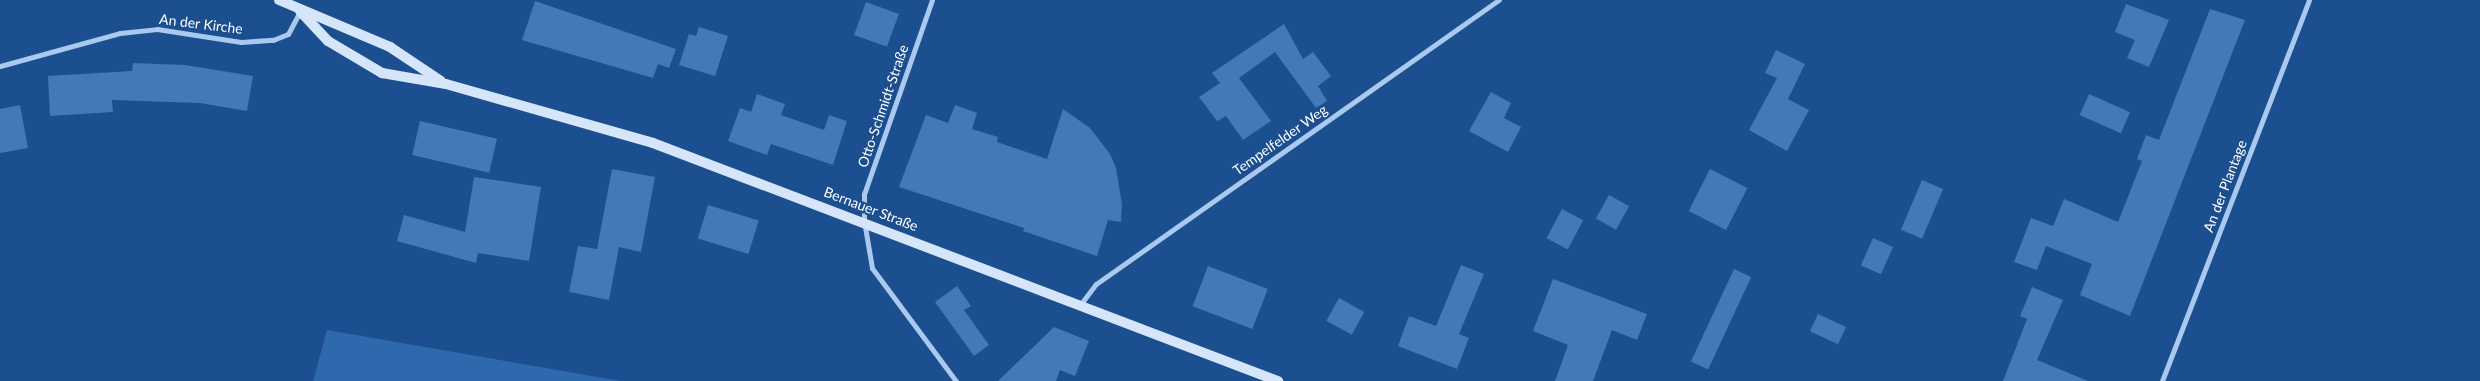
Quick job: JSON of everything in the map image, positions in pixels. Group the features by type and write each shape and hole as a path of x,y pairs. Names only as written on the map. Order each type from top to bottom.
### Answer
{"main road":[{"name":"Bernauer Straße","path":"279,0 300,11 346,26 390,47 446,84"},
{"name":"Bernauer Straße","path":"300,11 328,41 370,68 446,84 653,143 864,221 1278,381"}],"street":[{"name":"Otto-Schmidt-Straße","path":"932,0 864,194 864,221 872,268 956,381"},
{"name":"Tempelfelder Weg","path":"1080,305 1096,284 1499,0"},
{"name":"An der Plantage","path":"2162,381 2309,0"},
{"name":"An der Kirche","path":"0,66 120,33 157,29 241,42 273,40 288,34 300,11"}],"shaded area":[{"path":"327,330 621,381 313,381"}],"building":[{"path":"535,1 676,49 669,68 658,64 653,78 522,40"},
{"path":"866,2 899,14 887,47 854,35"},
{"path":"2126,4 2169,20 2149,67 2127,58 2135,40 2115,32"},
{"path":"2210,9 2245,20 2130,316 2080,295 2092,264 2046,246 2037,270 2014,262 2031,218 2053,226 2064,199 2118,222 2142,161 2137,159 2146,135 2159,140"},
{"path":"1284,24 1303,59 1313,52 1331,76 1318,86 1327,101 1316,108 1275,52 1239,78 1271,121 1243,140 1226,116 1217,121 1199,97 1220,83 1212,73"},
{"path":"699,27 728,36 715,76 679,65 689,34 696,36"},
{"path":"1776,50 1805,64 1788,99 1809,110 1787,151 1749,130 1777,78 1765,73"},
{"path":"133,63 185,65 253,76 247,111 200,103 112,100 113,112 50,116 48,76 132,71"},
{"path":"1491,92 1511,103 1504,118 1521,127 1508,152 1469,131"},
{"path":"757,94 785,104 781,115 824,130 829,115 847,121 833,165 771,144 767,155 728,141 740,108 751,112"},
{"path":"2089,94 2130,112 2121,133 2080,115"},
{"path":"20,105 28,148 0,153 0,109"},
{"path":"955,105 977,113 972,129 998,137 997,142 1047,159 1063,109 1090,128 1110,154 1116,168 1122,204 1121,222 1108,220 1097,256 1023,231 1024,228 899,187 926,115 948,123"},
{"path":"420,121 497,139 489,173 412,155"},
{"path":"612,169 655,177 641,252 619,247 609,300 569,292 578,246 597,249"},
{"path":"1710,169 1747,188 1726,230 1689,211"},
{"path":"474,177 541,187 529,261 478,253 476,263 397,241 404,215 465,232"},
{"path":"1922,180 1943,189 1922,239 1901,230"},
{"path":"1609,195 1629,206 1616,230 1596,219"},
{"path":"708,205 759,220 748,254 698,238"},
{"path":"1562,209 1583,220 1568,249 1547,238"},
{"path":"1873,238 1893,247 1881,274 1861,265"},
{"path":"1461,265 1484,274 1459,334 1469,338 1457,369 1398,346 1409,316 1436,326"},
{"path":"1208,266 1268,289 1252,329 1193,306"},
{"path":"1734,269 1751,277 1708,369 1691,361"},
{"path":"1553,279 1647,314 1637,340 1612,330 1593,381 1555,381 1568,345 1533,331"},
{"path":"957,286 971,306 964,310 989,345 974,356 935,302"},
{"path":"2032,287 2063,300 2037,360 2088,381 2003,381 2027,319 2020,316"},
{"path":"1339,298 1364,312 1352,335 1326,321"},
{"path":"1818,314 1846,327 1838,344 1810,331"},
{"path":"1054,327 1089,341 1075,376 1060,370 1056,381 998,381"}]}
